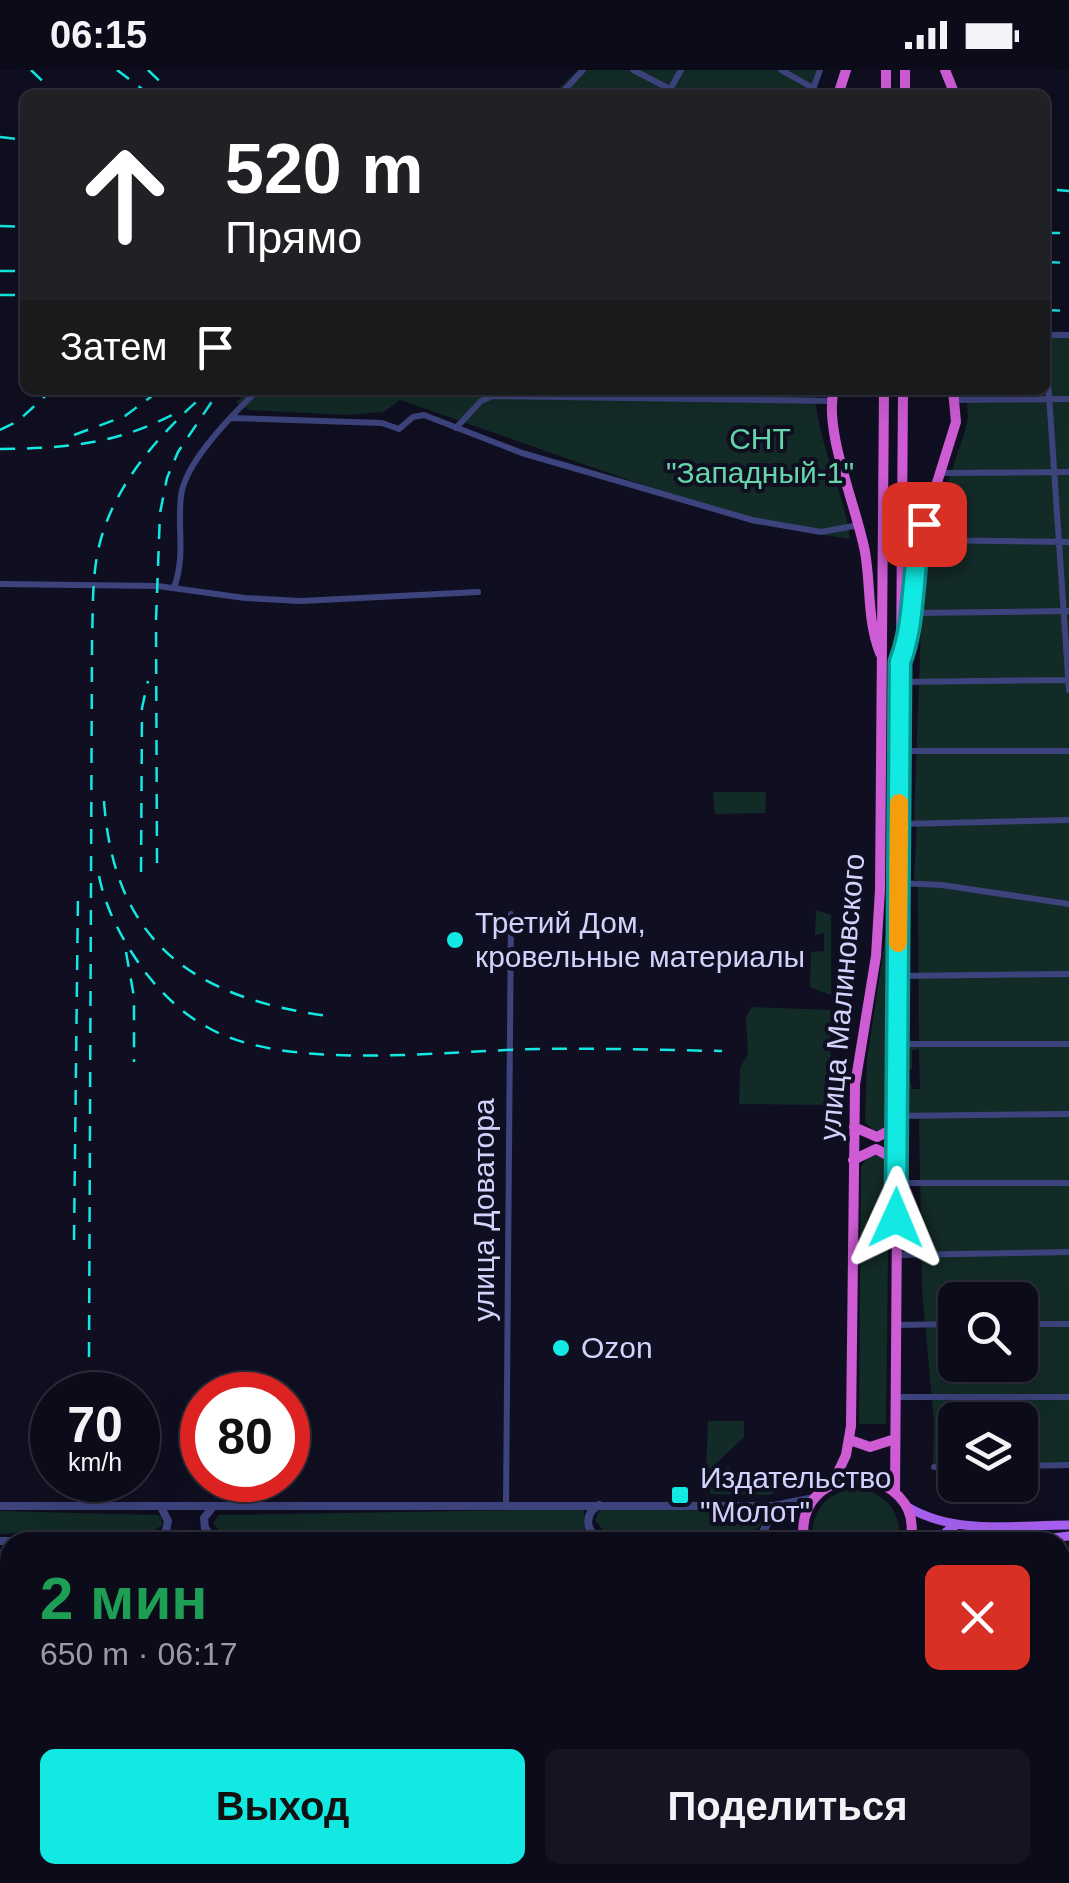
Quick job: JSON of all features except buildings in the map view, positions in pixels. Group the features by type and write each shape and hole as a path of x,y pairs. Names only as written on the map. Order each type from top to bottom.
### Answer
{"highway":[{"path":"833,395 832,423 868,571 874,636 883,662"},
{"name":"улица Малиновского","path":"832,1485 850,1440 857,1066 879,921 884,395"},
{"name":"улица Малиновского","path":"894,1493 904,395"},
{"path":"900,662 908,640 919,540 956,422 955,395"},
{"path":"854,1127 877,1137 896,1121"},
{"path":"853,1160 876,1149 896,1160"},
{"path":"850,1440 870,1447 895,1439"},
{"path":"804,1532 804,1520 816,1497 832,1485 865,1479 894,1493 910,1518 910,1532"}],"main road":[{"path":"904,1505 930,1519 956,1526 1069,1525"},
{"path":"946,1532 956,1526"}],"street":[{"path":"565,90 583,70"},
{"path":"633,70 665,90"},
{"path":"780,70 810,90"},
{"path":"174,588 183,554 180,501 186,478 253,395"},
{"path":"456,428 481,401 492,396 833,395"},
{"path":"955,395 1069,399"},
{"path":"1050,395 1069,690"},
{"path":"231,418 382,423 398,429 418,415 522,453 752,520 821,532 858,525"},
{"path":"940,473 1069,472"},
{"path":"919,540 1069,542"},
{"path":"0,584 174,588 245,598 301,600 478,592"},
{"path":"912,613 1066,611"},
{"path":"900,682 1069,680"},
{"path":"899,751 1069,751"},
{"path":"898,824 1069,820"},
{"path":"898,883 942,885 1069,904"},
{"name":"улица Доватора","path":"506,1506 512,914"},
{"path":"898,976 1069,974"},
{"path":"896,1044 1069,1044"},
{"path":"896,1121 1069,1114"},
{"path":"896,1182 1069,1183"},
{"path":"895,1254 1069,1252"},
{"path":"895,1325 938,1324"},
{"path":"1038,1324 1069,1324"},
{"path":"895,1398 1069,1397"},
{"path":"1038,1466 1069,1465"},
{"path":"0,1506 755,1506 788,1505 816,1497"},
{"path":"591,1532 588,1520 599,1505"},
{"path":"755,1506 768,1522 765,1532"},
{"path":"160,1507 168,1521 166,1532"},
{"path":"208,1532 206,1513 212,1508"}],"green space":[{"path":"578,70 822,70 815,90 557,90"},
{"path":"1050,331 1069,332 1069,1466 1038,1467 1038,1402 938,1402 938,1469 933,1469 934,1423 922,1289 919,1117 909,1114 909,1076 912,1089 920,1089 919,1049 912,1050 909,1069 910,1047 919,1046 914,821 926,548 964,434 966,395 1050,395"},
{"name":"СНТ \"Западный-1\"","path":"244,395 816,395 820,428 850,539 755,524 400,400 384,412 348,415 249,410 236,402"},
{"path":"888,725 893,725 886,1122 882,1129 874,1131 865,1122 867,1060 886,933"},
{"path":"713,792 766,792 765,813 715,814"},
{"path":"816,910 831,915 831,995 810,987 811,952 824,951 824,933 815,935"},
{"path":"752,1007 830,1010 831,1102 739,1104 740,1068 748,1054 746,1017"},
{"path":"876,1155 889,1167 886,1424 859,1424 861,1167 867,1158"},
{"path":"708,1421 744,1421 744,1437 706,1473"},
{"path":"728,1466 744,1483 791,1485 769,1495 710,1494 712,1482"},
{"path":"851,1489 863,1489 887,1502 896,1515 898,1532 813,1532 814,1520 824,1503"},
{"path":"584,1509 585,1532 220,1532 213,1523 219,1515"},
{"path":"604,1509 755,1511 763,1523 753,1532 603,1530 595,1520"},
{"path":"0,1511 157,1515 162,1525 153,1531 0,1532"}],"railway":[{"path":"31,70 52,90"},
{"path":"117,70 143,90"},
{"path":"148,70 169,90"},
{"path":"0,137 20,139"},
{"path":"1057,190 1069,191"},
{"path":"0,226 20,227"},
{"path":"1050,233 1069,233"},
{"path":"1050,262 1069,263"},
{"path":"0,271 20,271"},
{"path":"0,295 20,295"},
{"path":"1050,310 1069,311"},
{"path":"0,430 18,421 47,395"},
{"path":"74,435 125,416 153,395"},
{"path":"89,1357 95,567 103,531 125,485 155,443 205,395"},
{"path":"157,863 156,621 160,513 167,478 178,452 216,395"},
{"path":"0,449 89,443 131,432 174,414"},
{"path":"141,872 142,708 148,681"},
{"path":"104,801 111,850 124,892 144,927 170,955 201,978 238,995 328,1016"},
{"path":"99,876 117,926 152,980 190,1016 240,1041 279,1050 368,1056 539,1049 722,1051"},
{"path":"74,1240 78,892"},
{"path":"126,952 134,997 134,1062"}],"slow traffic":[{"path":"898,943 899,803"}],"place":[{"name":"Третий Дом, кровельные материалы","path":"455,940"},
{"name":"Ozon","path":"561,1348"},
{"name":"Издательство \"Молот\"","path":"680,1495"}],"route":[{"path":"896,1218 900,662 909,636 916,554 924,524"}]}
